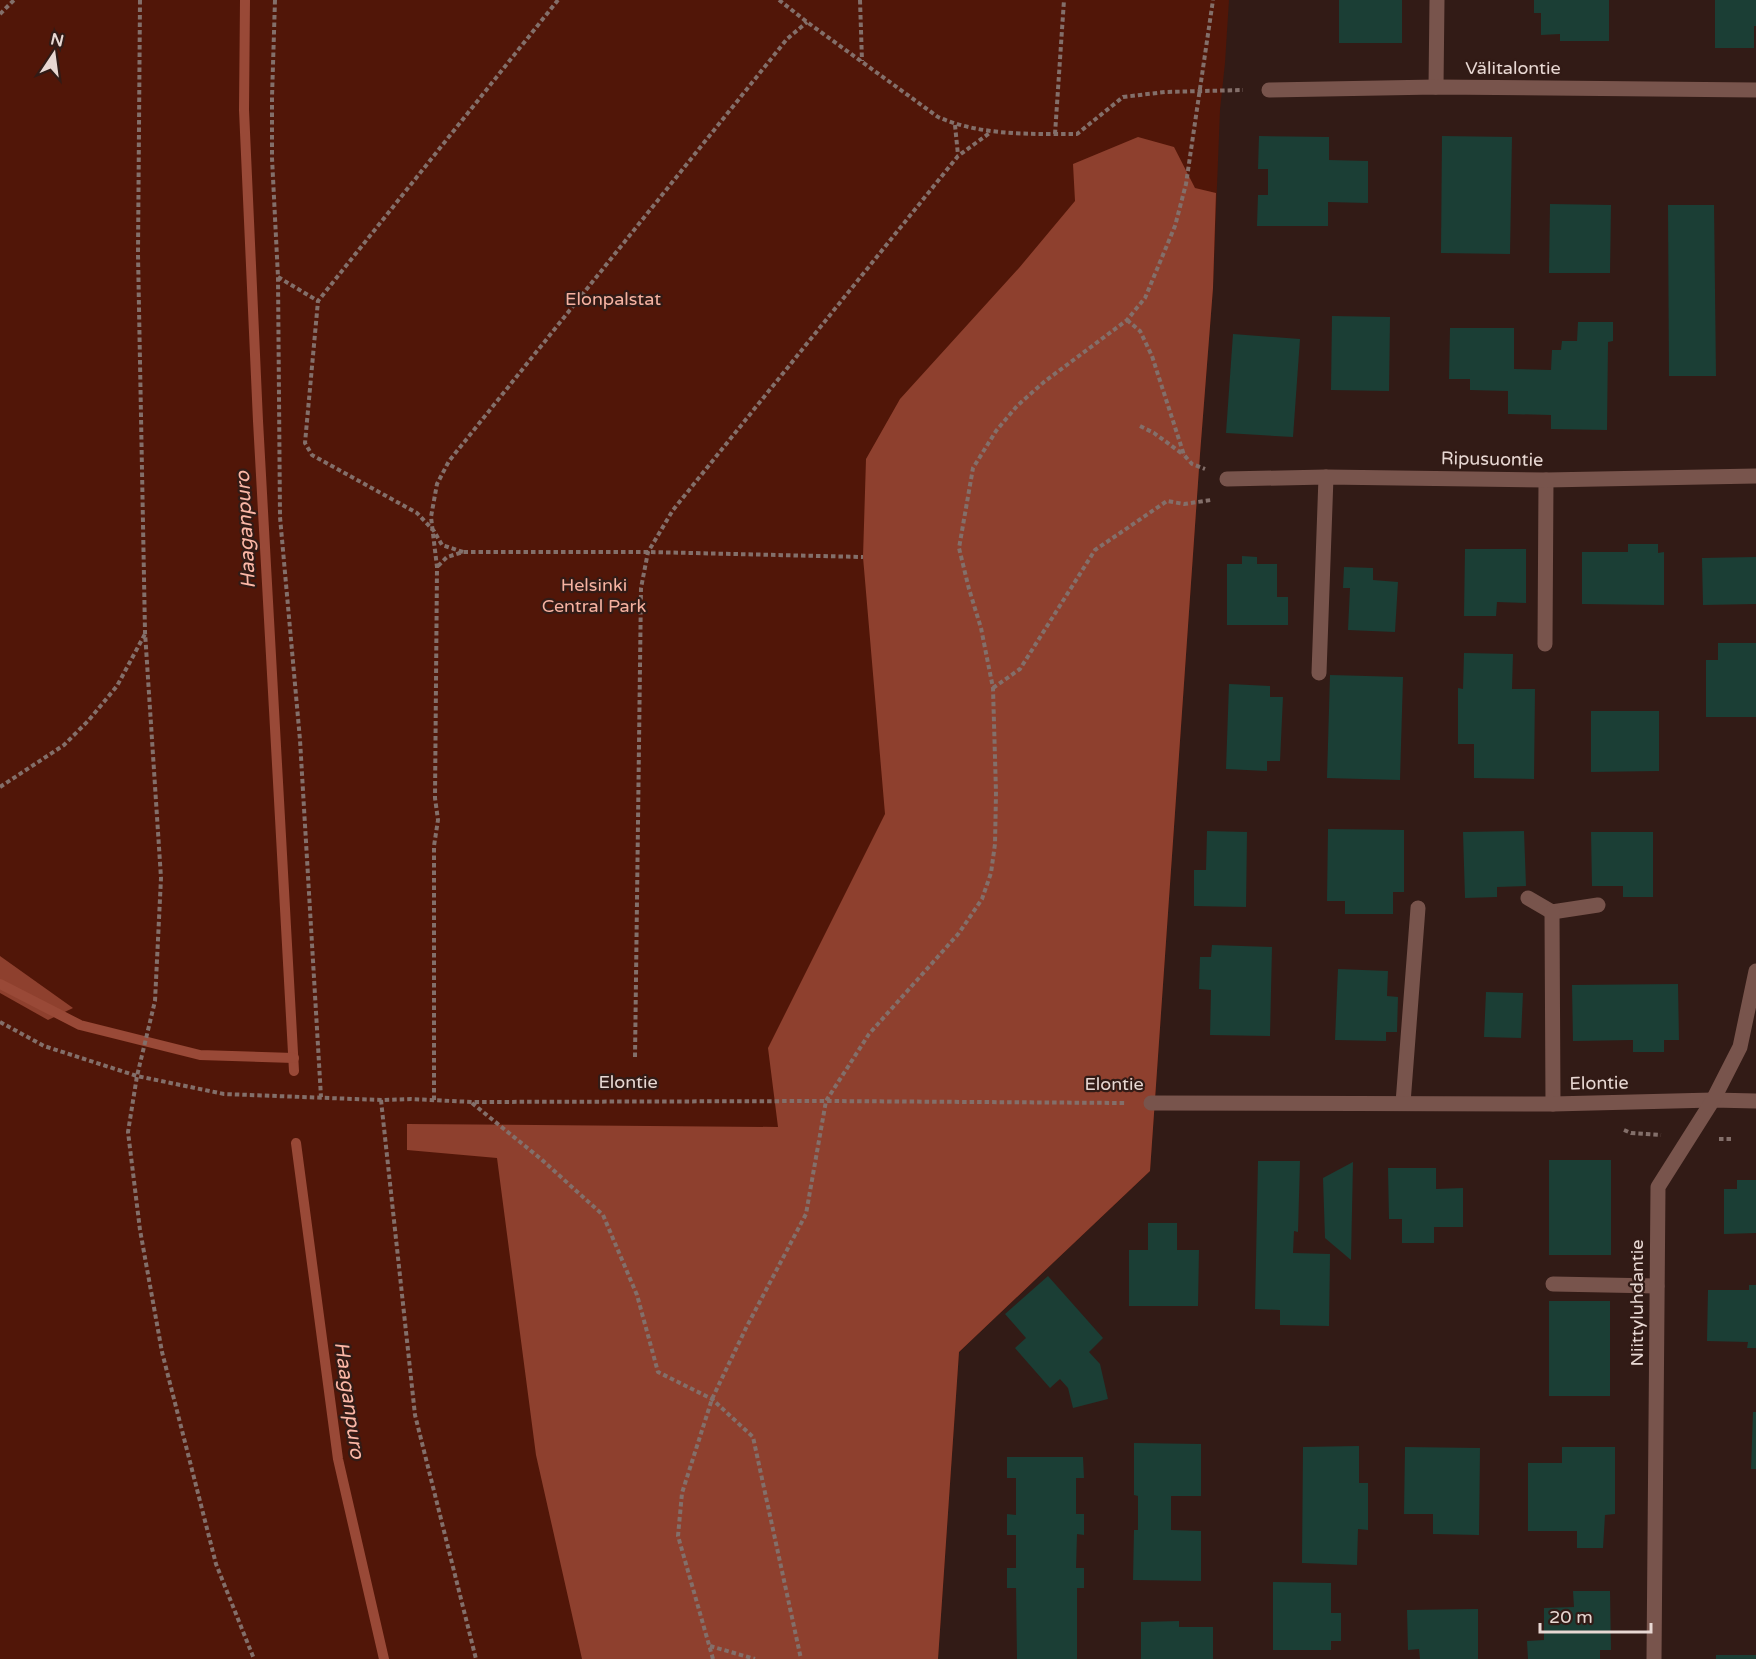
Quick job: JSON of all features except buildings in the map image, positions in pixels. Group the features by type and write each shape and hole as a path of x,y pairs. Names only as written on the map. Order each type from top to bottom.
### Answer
{"street":[{"path":"1436,87 1437,0"},
{"name":"Välitalontie","path":"1269,90 1436,87 1756,90"},
{"name":"Ripusuontie","path":"1227,479 1326,477 1546,480 1756,476"},
{"path":"1319,673 1326,477"},
{"path":"1545,644 1546,480"},
{"path":"1528,898 1552,912 1598,905"},
{"path":"1403,1103 1418,908"},
{"path":"1552,912 1553,1104"},
{"name":"Niittyluhdantie","path":"1654,1659 1658,1187 1713,1100 1740,1047 1756,970"},
{"name":"Elontie","path":"1150,1103 1553,1104 1756,1101"},
{"path":"1553,1284 1657,1286"}],"path":[{"path":"0,14 14,0"},
{"path":"140,0 138,254 146,632 161,878 155,1001 137,1076 128,1132 140,1230 162,1352 216,1564 254,1659"},
{"path":"275,0 272,158 278,277 280,517 300,740 321,1097"},
{"path":"463,552 442,544 434,531 417,513 312,455 305,443 318,301 558,0"},
{"path":"779,0 938,117 955,125 991,132 1077,135 1123,97 1201,90 1269,90"},
{"path":"860,0 862,61"},
{"path":"1055,135 1064,0"},
{"path":"713,1659 678,1536 682,1493 712,1399 746,1328 806,1214 826,1101 869,1034 959,933 982,899 991,873 995,844 996,793 993,688 981,628 959,548 974,468 996,431 1017,406 1044,382 1127,320 1145,298 1175,226 1186,184 1213,0"},
{"path":"435,1100 434,846 438,820 435,798 437,567 431,517 437,484 449,461 788,39 807,22"},
{"path":"955,125 958,156"},
{"path":"635,1057 641,588 648,552 673,510 958,156 991,132"},
{"path":"278,277 318,301"},
{"path":"1127,320 1140,331 1152,356 1184,455"},
{"path":"993,688 1020,669 1095,550 1167,501 1184,504 1214,500 1227,479 1192,464 1184,455 1154,433 1140,426"},
{"path":"437,567 447,556 463,552 648,552 863,557"},
{"path":"0,787 64,745 88,721 117,686 146,632"},
{"name":"Elontie","path":"0,1022 44,1046 137,1076 224,1094 472,1102 1150,1103"},
{"path":"381,1100 415,1414 476,1659"},
{"path":"472,1102 541,1159 603,1215 638,1295 658,1372 712,1399 753,1437 801,1659"},
{"path":"710,1646 755,1659"}],"green space":[{"name":"Helsinki Central Park","path":"0,0 1229,0 1220,110 1213,288 1150,1171 959,1352 938,1659 0,1659"}],"shaded area":[{"path":"1138,137 1174,147 1195,188 1216,193 1213,288 1150,1171 959,1352 938,1659 582,1659 536,1455 497,1158 407,1150 407,1124 778,1127 768,1048 885,814 863,557 866,459 900,399 1019,268 1075,201 1073,164"},
{"path":"0,956 73,1008 48,1020 0,993"}],"waterway":[{"name":"Haaganpuro","path":"245,0 244,110 258,421 294,1071"},
{"name":"Haaganpuro","path":"0,984 80,1025 200,1055 294,1058"},
{"name":"Haaganpuro","path":"296,1143 338,1459 384,1659"}],"park label":[{"name":"Elonpalstat","path":"613,299"}]}
